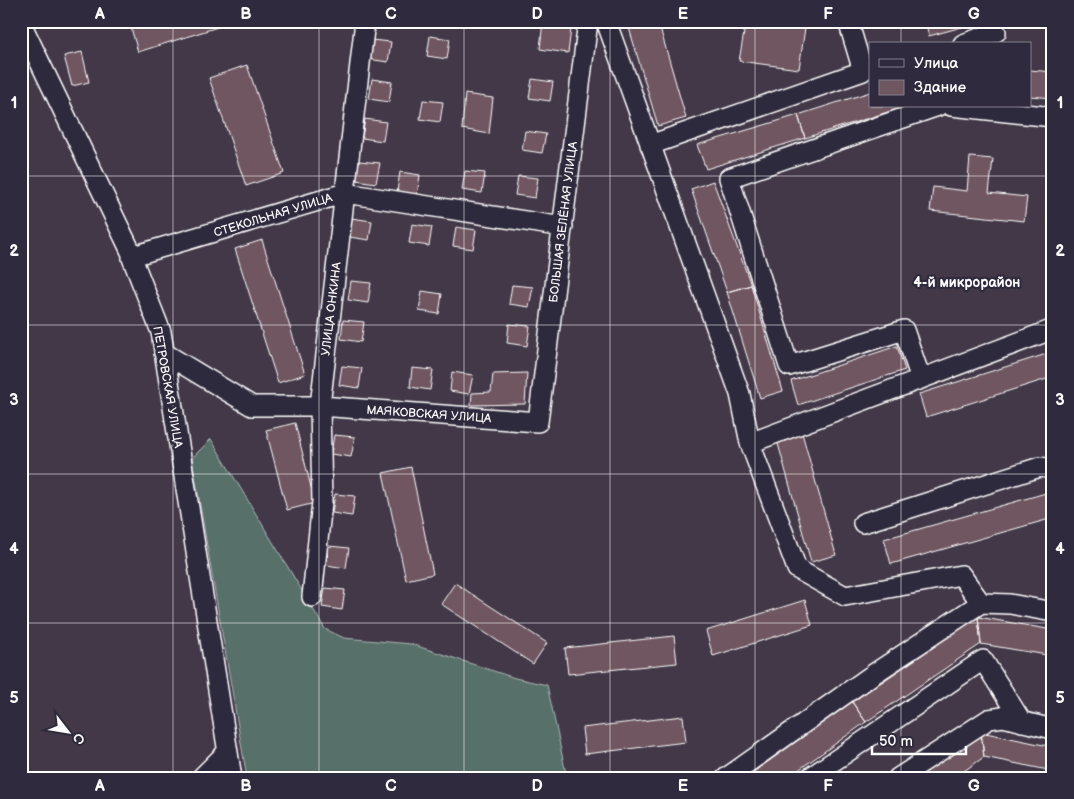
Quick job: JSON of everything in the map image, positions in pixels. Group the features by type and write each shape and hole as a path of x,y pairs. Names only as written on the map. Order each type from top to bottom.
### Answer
{"street":[{"name":"УЛИЦА ОНКИНА","path":"312,597 322,502 320,406 365,21"},
{"name":"БОЛЬШАЯ ЗЕЛЁНАЯ УЛИЦА","path":"538,422 588,21"},
{"path":"606,21 740,394 750,443 797,569 844,596 960,575 981,603"},
{"path":"650,144 866,70 848,21"},
{"name":"ПЕТРОВСКАЯ УЛИЦА","path":"21,23 133,256 132,258 161,332 232,778"},
{"path":"968,42 996,32"},
{"path":"921,379 904,330 789,366 729,178 932,108"},
{"path":"970,108 1053,117"},
{"name":"СТЕКОЛЬНАЯ УЛИЦА","path":"133,256 345,193 563,227"},
{"path":"750,443 1050,330"},
{"name":"МАЯКОВСКАЯ УЛИЦА","path":"164,352 252,406 320,406 538,422"},
{"path":"863,523 1040,468 1053,468"},
{"path":"726,778 872,675 981,603 1010,604 1053,612"},
{"path":"809,778 983,660 1022,722"},
{"path":"898,778 989,719 1003,717 1053,729"},
{"path":"201,778 227,752"}],"green space":[{"path":"211,439 325,629 344,638 411,644 515,678 547,685 567,778 247,778 192,458"}],"building":[{"path":"129,21 220,21 221,26 138,52"},
{"path":"543,21 572,21 568,53 540,49"},
{"path":"627,21 658,21 686,118 658,126"},
{"path":"746,21 806,21 799,69 739,61"},
{"path":"925,21 984,21 929,36"},
{"path":"430,36 450,39 447,59 427,56"},
{"path":"371,40 391,42 388,62 368,59"},
{"path":"82,52 89,82 72,86 64,56"},
{"path":"247,65 284,173 246,186 209,78"},
{"path":"1032,70 1053,72 1053,98 1032,96"},
{"path":"372,79 392,82 389,102 369,99"},
{"path":"532,79 553,82 550,101 529,98"},
{"path":"869,92 869,108 901,108 805,138 798,115"},
{"path":"465,94 493,98 489,134 462,129"},
{"path":"423,100 443,102 440,122 420,119"},
{"path":"798,115 805,138 706,169 697,145"},
{"path":"365,119 386,122 383,141 362,138"},
{"path":"525,131 546,134 542,153 522,150"},
{"path":"970,157 993,159 989,193 1027,197 1024,221 930,211 933,187 967,191"},
{"path":"359,161 380,163 376,183 356,180"},
{"path":"465,171 485,173 482,193 462,190"},
{"path":"400,172 420,175 417,195 397,191"},
{"path":"518,176 538,178 535,198 515,195"},
{"path":"713,181 751,285 727,292 691,189"},
{"path":"351,218 372,221 369,240 349,237"},
{"path":"412,224 432,227 429,246 409,243"},
{"path":"456,227 476,230 473,249 453,246"},
{"path":"262,240 305,374 278,383 235,249"},
{"path":"351,281 371,283 368,303 348,300"},
{"path":"512,285 533,287 529,307 509,304"},
{"path":"751,285 783,391 760,398 727,292"},
{"path":"422,291 442,294 439,314 419,311"},
{"path":"343,320 364,322 361,342 341,339"},
{"path":"509,324 530,326 527,346 507,343"},
{"path":"897,346 905,370 798,405 791,381"},
{"path":"1053,352 1053,377 926,417 919,394"},
{"path":"342,366 362,368 359,388 339,385"},
{"path":"412,368 433,370 430,390 410,387"},
{"path":"452,372 473,375 469,394 450,391"},
{"path":"527,373 525,404 471,405 472,393 491,392 493,374"},
{"path":"295,423 315,503 287,510 266,430"},
{"path":"802,433 836,555 811,562 777,440"},
{"path":"334,435 355,437 351,457 331,454"},
{"path":"411,467 433,574 406,580 383,473"},
{"path":"1053,491 1053,518 891,564 884,539"},
{"path":"335,494 355,496 352,516 332,513"},
{"path":"329,546 349,548 346,568 326,565"},
{"path":"455,583 547,643 533,664 441,604"},
{"path":"325,588 345,590 342,610 322,607"},
{"path":"805,600 812,625 713,656 706,631"},
{"path":"978,617 1053,630 1053,656 981,644"},
{"path":"978,617 981,644 866,722 852,702"},
{"path":"674,636 677,663 568,674 565,648"},
{"path":"852,702 866,722 787,778 745,778"},
{"path":"683,716 686,742 585,754 582,728"},
{"path":"981,732 1053,747 1053,771 984,757"},
{"path":"981,732 984,757 954,778 914,778"}],"district":[{"name":"4-й микрорайон","path":"967,282"}]}
